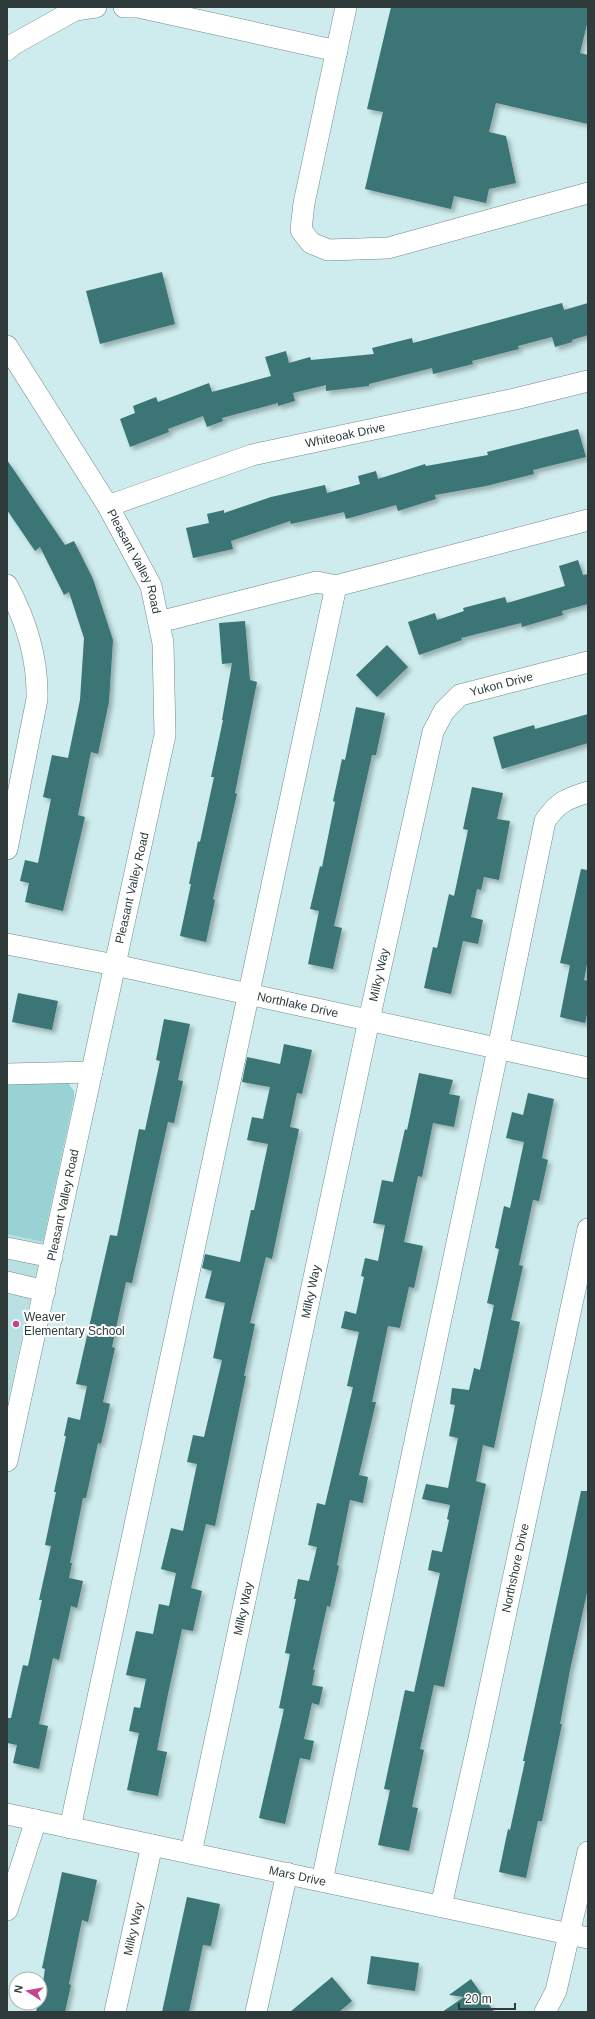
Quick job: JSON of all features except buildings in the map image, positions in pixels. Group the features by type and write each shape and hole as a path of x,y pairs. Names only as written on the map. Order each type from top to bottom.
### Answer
{"street":[{"path":"7,50 14,44 75,10 96,7"},
{"path":"124,7 138,7 336,51"},
{"path":"346,7 304,203 302,230 311,243 328,250 388,248 588,193"},
{"name":"Pleasant Valley Road","path":"7,346 108,506 151,586 163,643 165,735 7,1461"},
{"name":"Whiteoak Drive","path":"108,506 252,455 515,399 588,381"},
{"path":"159,622 317,582 336,586 588,520"},
{"path":"7,585 20,608 37,678 37,700 7,849"},
{"path":"70,1828 250,994 336,586"},
{"name":"Yukon Drive","path":"433,732 444,711 460,695 588,662"},
{"name":"Milky Way","path":"190,1853 369,1020 433,732"},
{"path":"322,1881 545,821 554,808 566,798 588,792"},
{"name":"Northlake Drive","path":"7,944 115,965 588,1068"},
{"path":"7,1074 92,1072"},
{"name":"Northshore Drive","path":"441,1906 480,1736 588,1230"},
{"path":"7,1248 52,1257"},
{"path":"7,1282 45,1291"},
{"name":"Mars Drive","path":"7,1814 578,1936"},
{"path":"7,1910 36,1820"},
{"name":"Milky Way","path":"115,2012 152,1845"},
{"path":"545,2012 556,1991 578,1936 588,1852"},
{"path":"256,2012 287,1873"}],"shaded area":[{"path":"7,1081 68,1083 74,1091 74,1098 43,1242 7,1234"},
{"name":"Weaver Elementary School","path":"7,1234 43,1242 7,1406"}],"place":[{"name":"Weaver Elementary School","path":"16,1324"}]}
